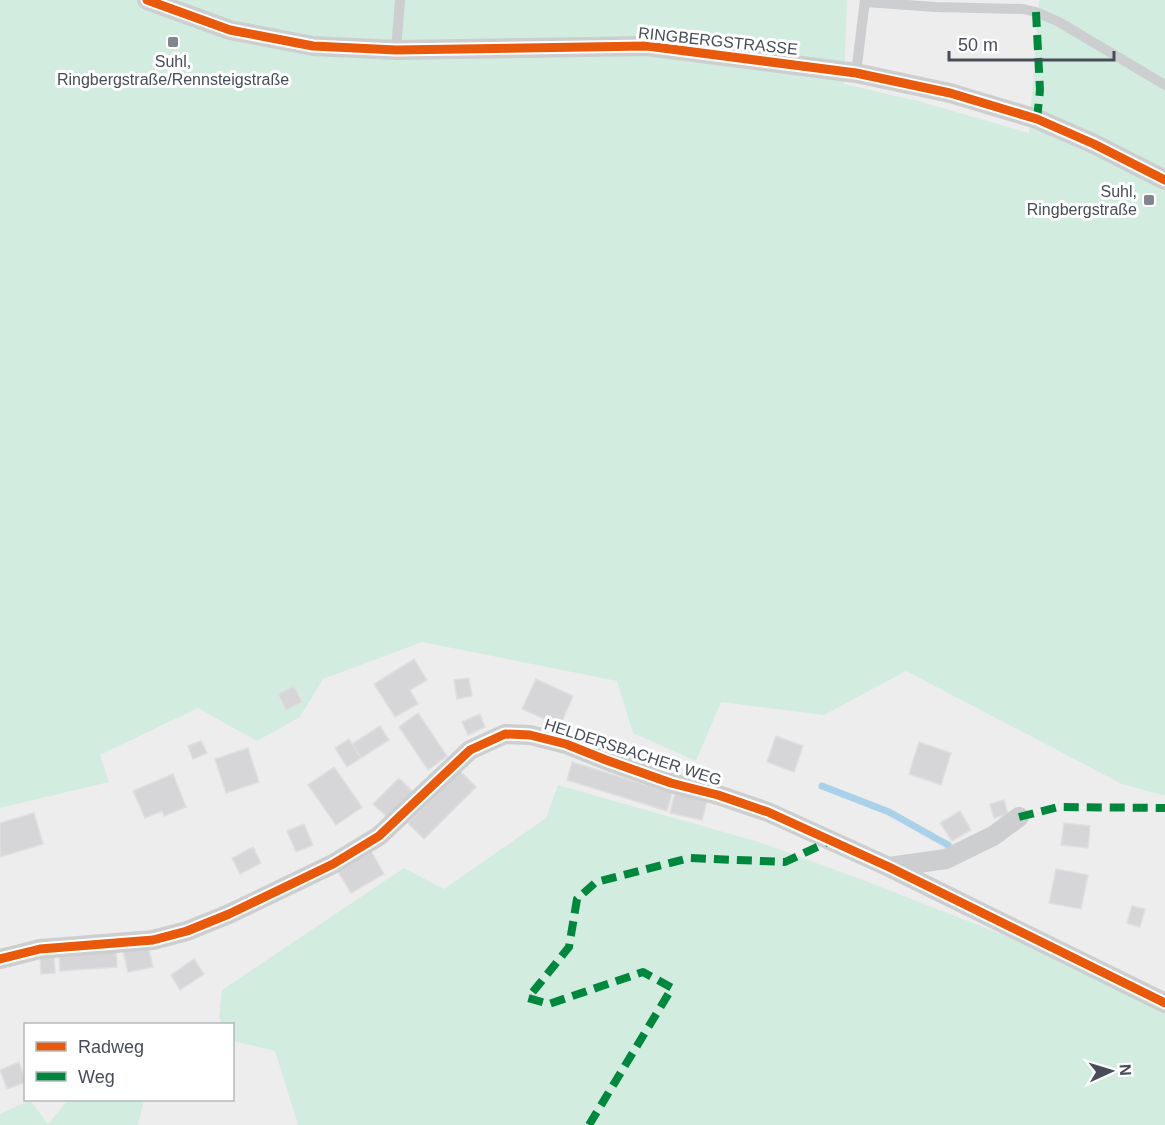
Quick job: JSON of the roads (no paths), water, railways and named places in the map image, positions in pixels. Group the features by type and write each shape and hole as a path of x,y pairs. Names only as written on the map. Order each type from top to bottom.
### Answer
{"street":[{"name":"RINGBERGSTRASSE","path":"147,0 230,30 314,46 396,50 647,46 856,73 950,93 1036,119 1094,144 1165,180"},
{"name":"HELDERSBACHER WEG","path":"0,959 40,949 153,940 187,932 229,914 333,864 379,836 470,750 505,734 530,735 566,744 671,783 718,795 758,809 889,867 1165,1004"},
{"path":"889,867 946,859 993,836 1019,818"}],"lane":[{"path":"396,50 400,0"},
{"path":"1036,12 1037,0"},
{"path":"856,73 866,1 935,7 1023,9 1036,12 1059,22 1165,85"}],"waterway":[{"path":"822,786 889,812 948,845"}],"place":[{"name":"Suhl, Ringbergstraße/Rennsteigstraße","path":"173,42"},
{"name":"Suhl, Ringbergstraße","path":"1149,200"}]}
